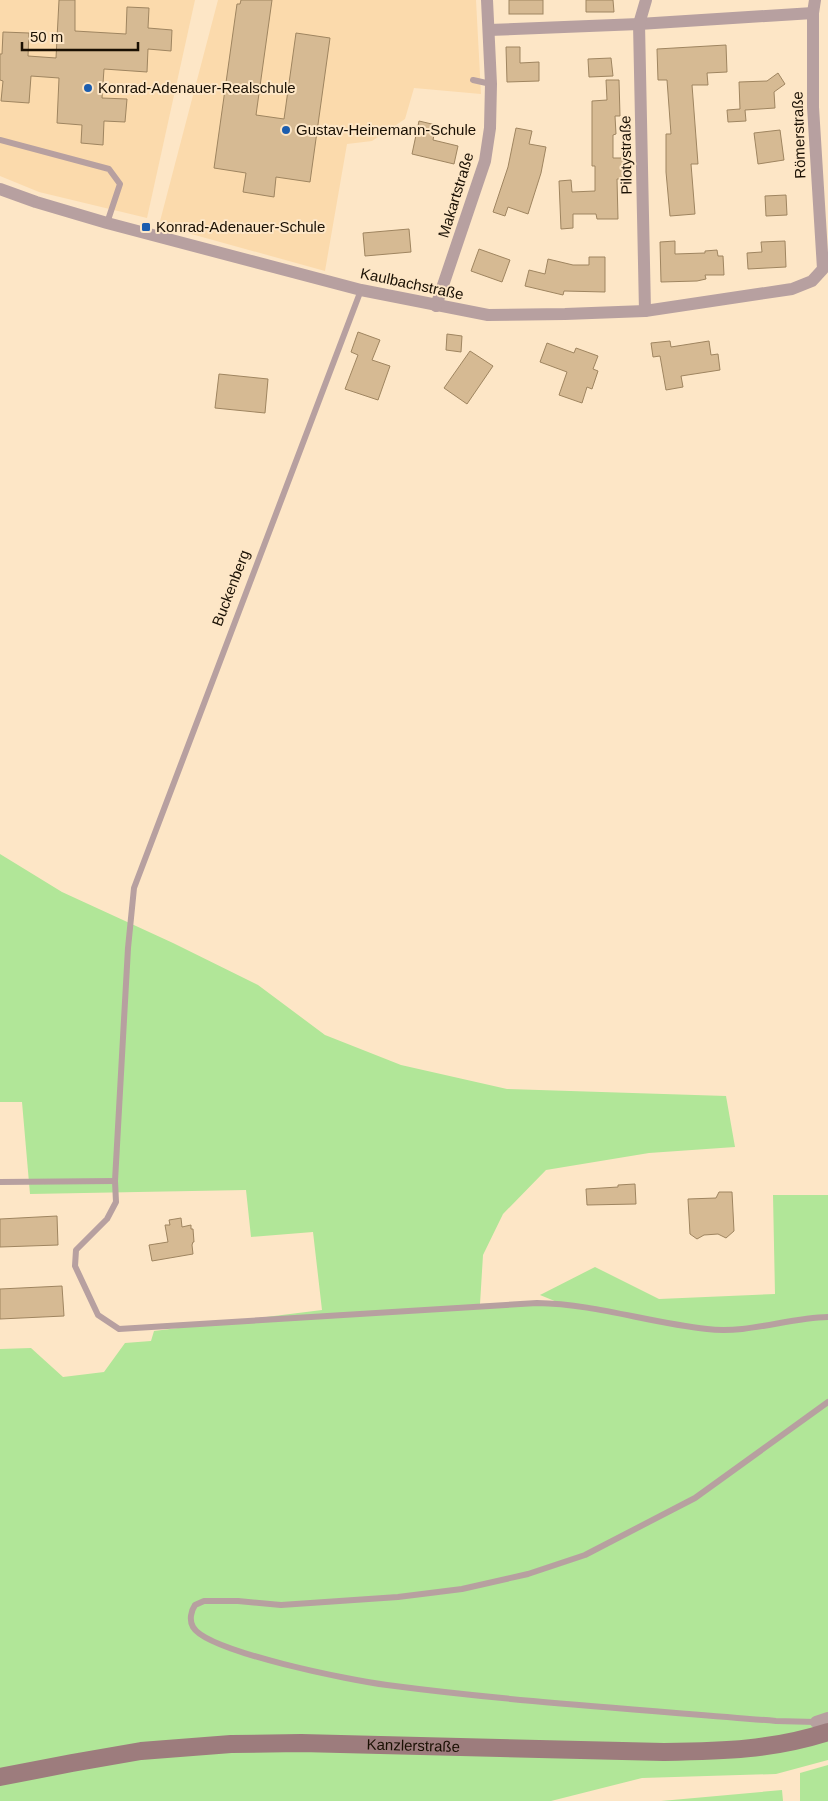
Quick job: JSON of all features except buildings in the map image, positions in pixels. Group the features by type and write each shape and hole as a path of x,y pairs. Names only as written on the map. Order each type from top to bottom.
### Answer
{"main road":[{"name":"Kanzlerstraße","path":"0,1777 141,1751 231,1744 310,1743 664,1752 716,1751 772,1746 824,1724"}],"street":[{"name":"Makartstraße","path":"436,306 485,161 490,128 491,84 487,0"},
{"name":"Pilotystraße","path":"645,311 639,24 646,0"},
{"name":"Römerstraße","path":"815,0 813,13 813,108 822,268"},
{"path":"489,30 639,24 813,13"},
{"name":"Kaulbachstraße","path":"0,189 36,202 108,223 361,290 488,315 645,311 792,289 812,281 822,268"}],"lane":[{"path":"474,80 491,84"},
{"path":"0,140 109,169 120,184 108,223"},
{"name":"Buckenberg","path":"361,290 134,888 115,1181 116,1202 107,1219 76,1250 75,1266 98,1315 119,1329 537,1303 560,1303 597,1308 707,1330 755,1328 828,1317"},
{"path":"0,1182 115,1181"},
{"path":"824,1724 502,1698 354,1680 260,1658 215,1642 197,1632 192,1626 191,1615 195,1605 204,1601 238,1601 281,1605 398,1597 462,1588 528,1574 585,1556 695,1498 828,1402"}],"shaded area":[{"name":"Konrad-Adenauer-Realschule","path":"0,0 195,0 147,218 39,192 0,176"},
{"name":"Gustav-Heinemann-Schule","path":"218,0 476,0 481,94 414,88 405,119 372,141 347,144 325,271 159,225"}],"green space":[{"path":"0,854 62,892 173,943 258,985 325,1035 401,1065 507,1089 726,1096 735,1147 649,1153 546,1170 503,1214 483,1255 480,1304 557,1302 540,1295 595,1267 659,1299 775,1294 773,1195 828,1195 828,1760 776,1774 642,1778 551,1801 0,1801 0,1349 31,1348 63,1377 104,1372 125,1343 151,1341 154,1331 322,1310 313,1232 251,1237 246,1190 30,1194 22,1102 0,1102"},
{"path":"828,1765 828,1801 800,1801 800,1773"},
{"path":"782,1790 783,1801 661,1801"}],"place":[{"name":"Konrad-Adenauer-Realschule","path":"88,88"},
{"name":"Gustav-Heinemann-Schule","path":"286,130"},
{"name":"Konrad-Adenauer-Schule","path":"146,227"}]}
